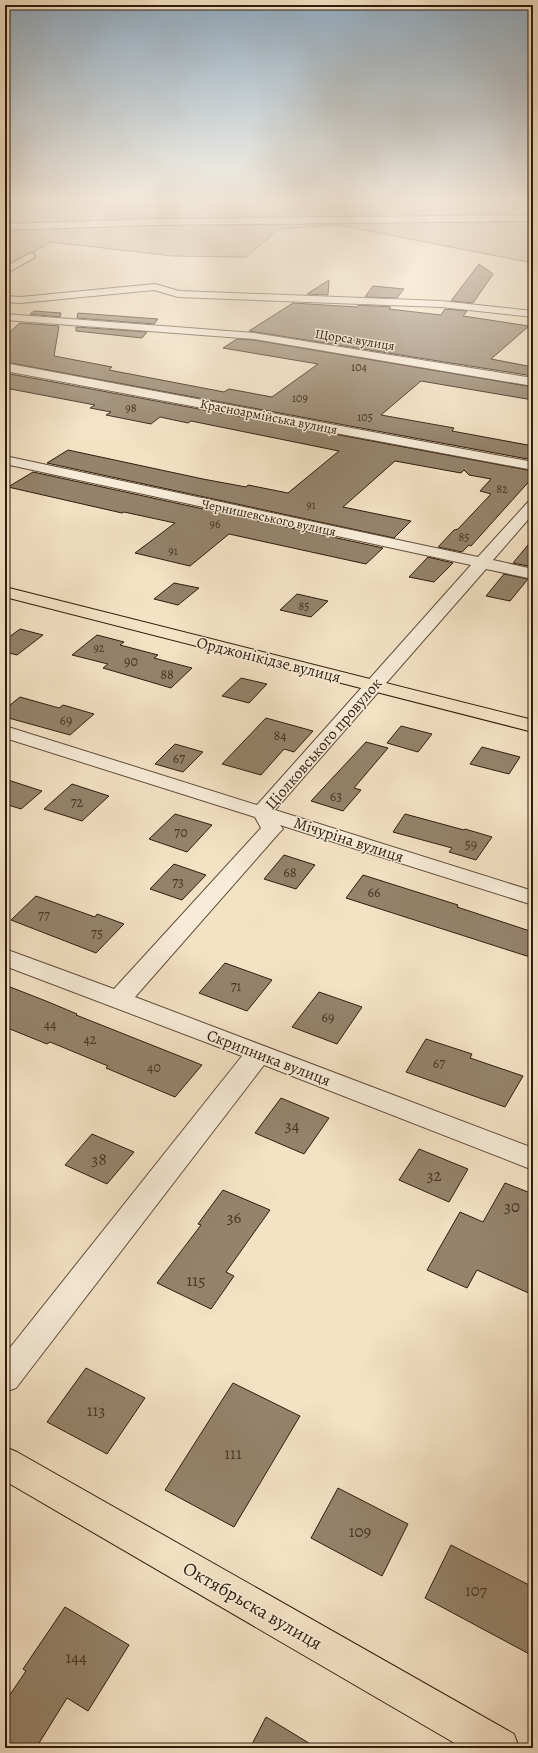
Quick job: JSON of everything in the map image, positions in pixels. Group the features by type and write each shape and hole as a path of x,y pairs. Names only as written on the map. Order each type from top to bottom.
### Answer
{"main road":[{"name":"Орджонікідзе вулиця","path":"5,592 533,726"},
{"name":"Октябрьска вулиця","path":"5,1463 500,1748"}],"street":[{"path":"5,299 21,300 155,287 178,294 441,304 484,307 533,314"},
{"name":"Щорса вулиця","path":"5,317 254,336 533,382"},
{"name":"Красноармійська вулиця","path":"5,367 533,466"},
{"name":"Чернишевського вулиця","path":"5,460 533,574"},
{"name":"Ціолковського провулок","path":"118,1000 272,829 262,812 533,505"},
{"name":"Мічуріна вулиця","path":"5,732 533,898"},
{"name":"Скрипника вулиця","path":"5,957 259,1052 533,1159"},
{"path":"5,1378 259,1052"}],"building":[{"path":"326,282 329,282 328,295 307,294"},
{"path":"466,282 488,282 473,303 451,301"},
{"path":"373,286 404,289 397,298 365,297"},
{"path":"293,303 357,307 359,305 391,307 389,309 441,315 445,309 467,311 463,316 529,326 491,359 533,367 533,376 249,331"},
{"path":"34,311 61,313 60,317 30,314"},
{"path":"78,313 158,319 154,324 77,318"},
{"path":"20,323 59,326 54,356 112,367 109,370 224,392 229,389 272,397 318,364 223,348 237,339 254,340 533,387 533,400 421,381 381,415 454,428 452,431 533,446 533,460 5,362 5,336"},
{"path":"76,327 147,332 142,338 76,331"},
{"path":"5,373 533,471 533,477 471,546 469,545 462,552 438,547 454,530 458,529 491,494 480,491 491,479 469,475 464,470 461,473 395,461 343,507 411,521 394,538 47,463 68,450 203,479 246,487 248,485 288,493 339,451 191,421 188,423 160,417 151,424 106,415 111,412 90,408 95,405 5,388"},
{"path":"33,472 383,548 366,564 229,534 190,566 135,553 175,523 124,512 122,513 8,487"},
{"path":"533,539 533,567 513,563"},
{"path":"428,557 453,563 434,582 409,577"},
{"path":"504,574 528,579 510,601 486,596"},
{"path":"174,583 199,588 178,605 154,599"},
{"path":"297,594 328,601 311,617 280,610"},
{"path":"20,629 43,635 17,655 5,652 5,640"},
{"path":"97,635 124,642 120,645 158,655 154,658 192,668 171,688 103,668 108,664 72,655"},
{"path":"241,678 267,684 249,703 222,696"},
{"path":"20,697 59,708 63,705 94,714 70,735 5,717 5,709"},
{"path":"266,718 313,731 294,752 284,749 261,775 222,764"},
{"path":"401,726 432,734 418,752 387,743"},
{"path":"366,742 388,748 354,788 361,790 343,811 311,801"},
{"path":"175,744 203,752 183,772 155,764"},
{"path":"482,747 520,757 509,774 470,764"},
{"path":"5,779 42,791 21,809 5,804"},
{"path":"72,784 109,796 82,821 44,809"},
{"path":"175,814 212,825 187,852 149,839"},
{"path":"405,814 492,837 476,860 449,852 452,848 393,832"},
{"path":"284,855 315,865 296,889 264,879"},
{"path":"174,864 206,875 182,900 150,889"},
{"path":"363,875 458,905 457,907 533,932 533,958 346,898"},
{"path":"36,896 95,917 97,914 124,924 96,953 11,920"},
{"path":"225,963 272,980 247,1011 199,993"},
{"path":"5,985 202,1065 175,1097 106,1068 108,1066 50,1042 47,1044 5,1027"},
{"path":"319,992 362,1007 337,1044 292,1027"},
{"path":"426,1039 472,1054 470,1058 523,1076 505,1107 406,1072"},
{"path":"281,1098 329,1118 304,1154 255,1133"},
{"path":"92,1134 134,1152 107,1184 65,1165"},
{"path":"419,1149 468,1169 449,1202 399,1180"},
{"path":"505,1183 533,1194 533,1295 477,1270 467,1288 427,1270 460,1212 483,1222"},
{"path":"223,1190 270,1210 226,1272 234,1276 211,1309 157,1283 201,1225 198,1224"},
{"path":"86,1368 145,1398 107,1454 47,1422"},
{"path":"233,1383 300,1416 234,1527 165,1490"},
{"path":"338,1488 408,1524 382,1576 311,1538"},
{"path":"451,1545 533,1587 533,1656 425,1598"},
{"path":"65,1607 129,1645 88,1711 67,1698 36,1748 5,1748 5,1702 26,1671 23,1669"},
{"path":"266,1717 317,1748 250,1748"}]}
